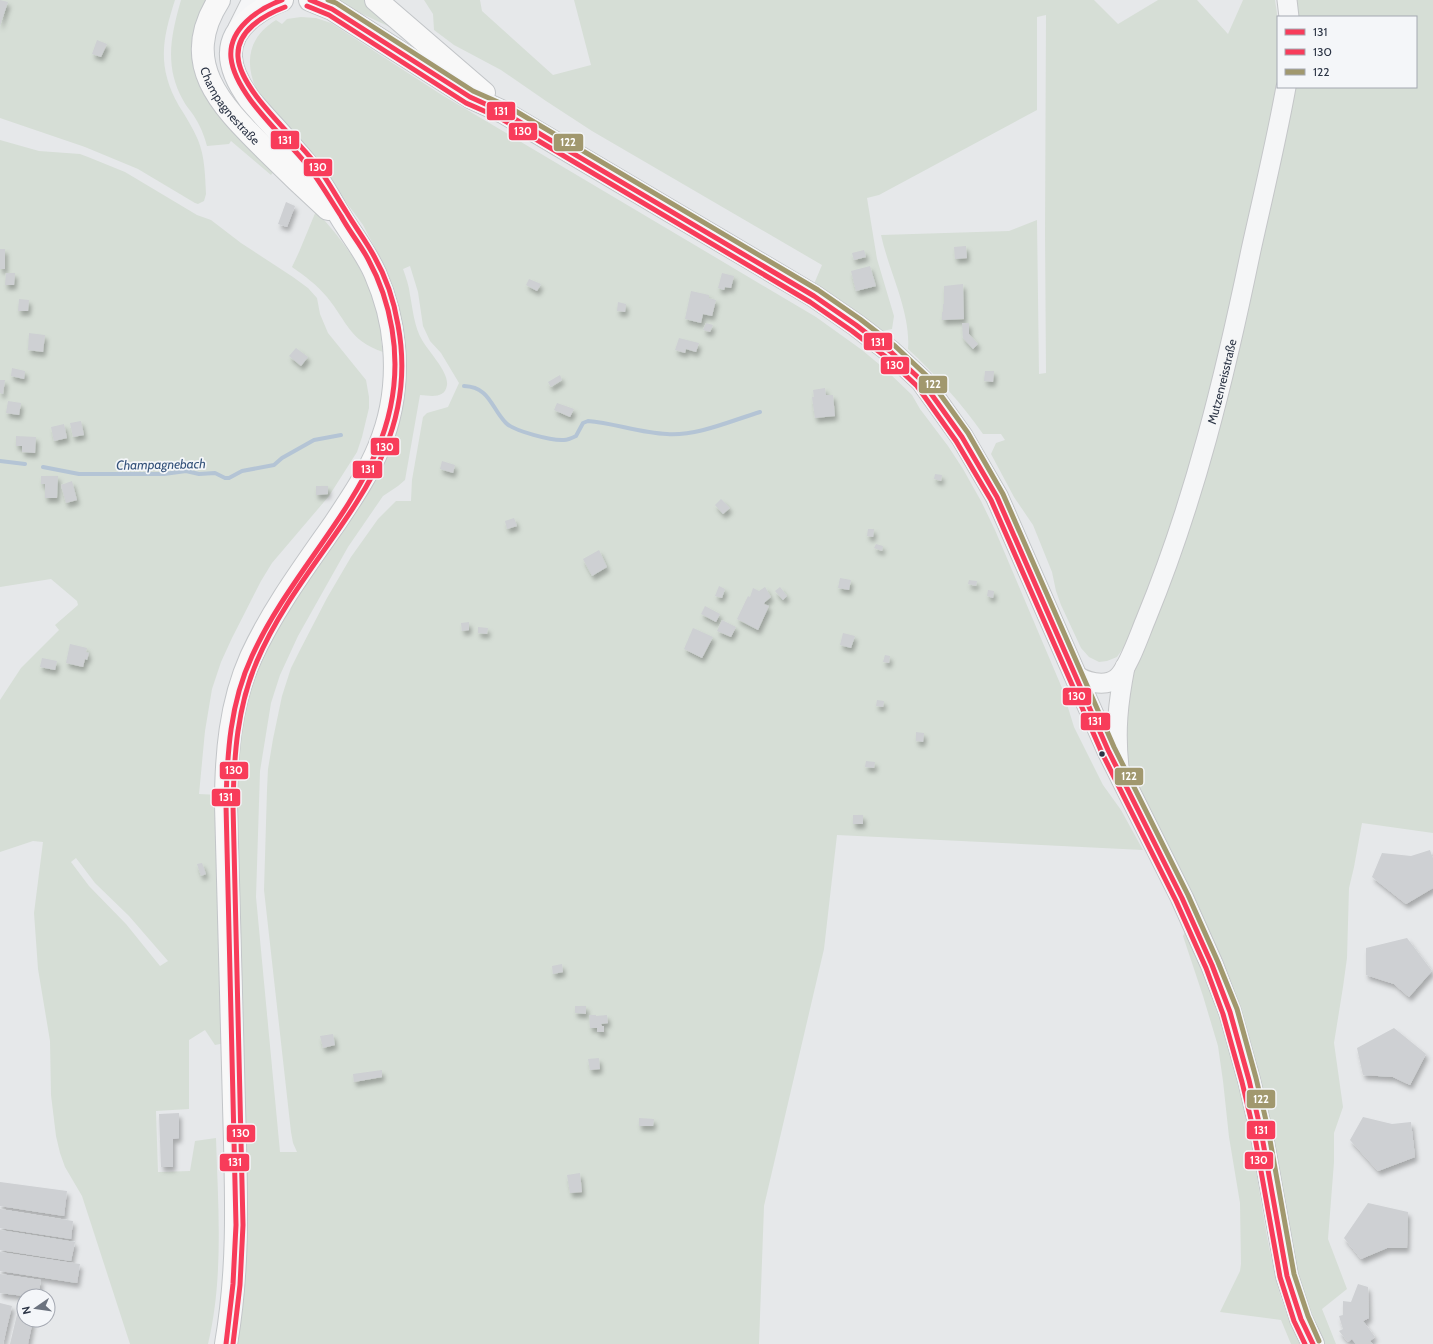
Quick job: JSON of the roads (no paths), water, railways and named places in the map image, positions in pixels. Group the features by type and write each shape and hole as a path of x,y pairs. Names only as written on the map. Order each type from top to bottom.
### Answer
{"main road":[{"name":"Champagnestraße","path":"219,0 207,26 203,46 205,68 216,94 228,110 251,135 304,188 345,223"},
{"path":"238,30 271,4 282,0"},
{"path":"310,0 332,9 470,97 504,112 814,296 874,338 907,366 952,421 987,477 1015,536 1122,780 1198,932 1230,1012 1244,1058 1258,1117 1288,1276 1301,1319 1313,1344"},
{"path":"376,0 473,83 504,112"},
{"name":"Champagnestraße","path":"226,1344 233,1299 236,1253 226,805 227,764 232,718 236,698 250,659 268,622 356,492 372,462 384,435 393,394 395,368 393,336 387,307 376,275 361,247 317,177 250,100 240,86 230,60 232,42 238,30"}],"street":[{"name":"Champagnestraße","path":"238,30 252,0"},
{"path":"1287,0 1289,16"},
{"name":"Mutzenreisstraße","path":"1122,780 1116,742 1120,690 1125,668 1169,559 1207,438 1234,333 1286,88"},
{"name":"Mutzenreisstraße","path":"1074,673 1080,678 1093,682 1106,683 1117,679 1125,668"}],"waterway":[{"name":"Champagnebach","path":"464,386 473,387 485,394 501,417 510,426 534,435 558,440 567,440 576,436 583,423 588,421 647,432 679,434 714,427 760,412"},
{"name":"Champagnebach","path":"43,467 79,474 164,474 186,471 199,474 215,473 225,478 229,478 242,471 274,465 282,458 314,440 341,435"},
{"name":"Champagnebach","path":"0,461 25,464"}]}
